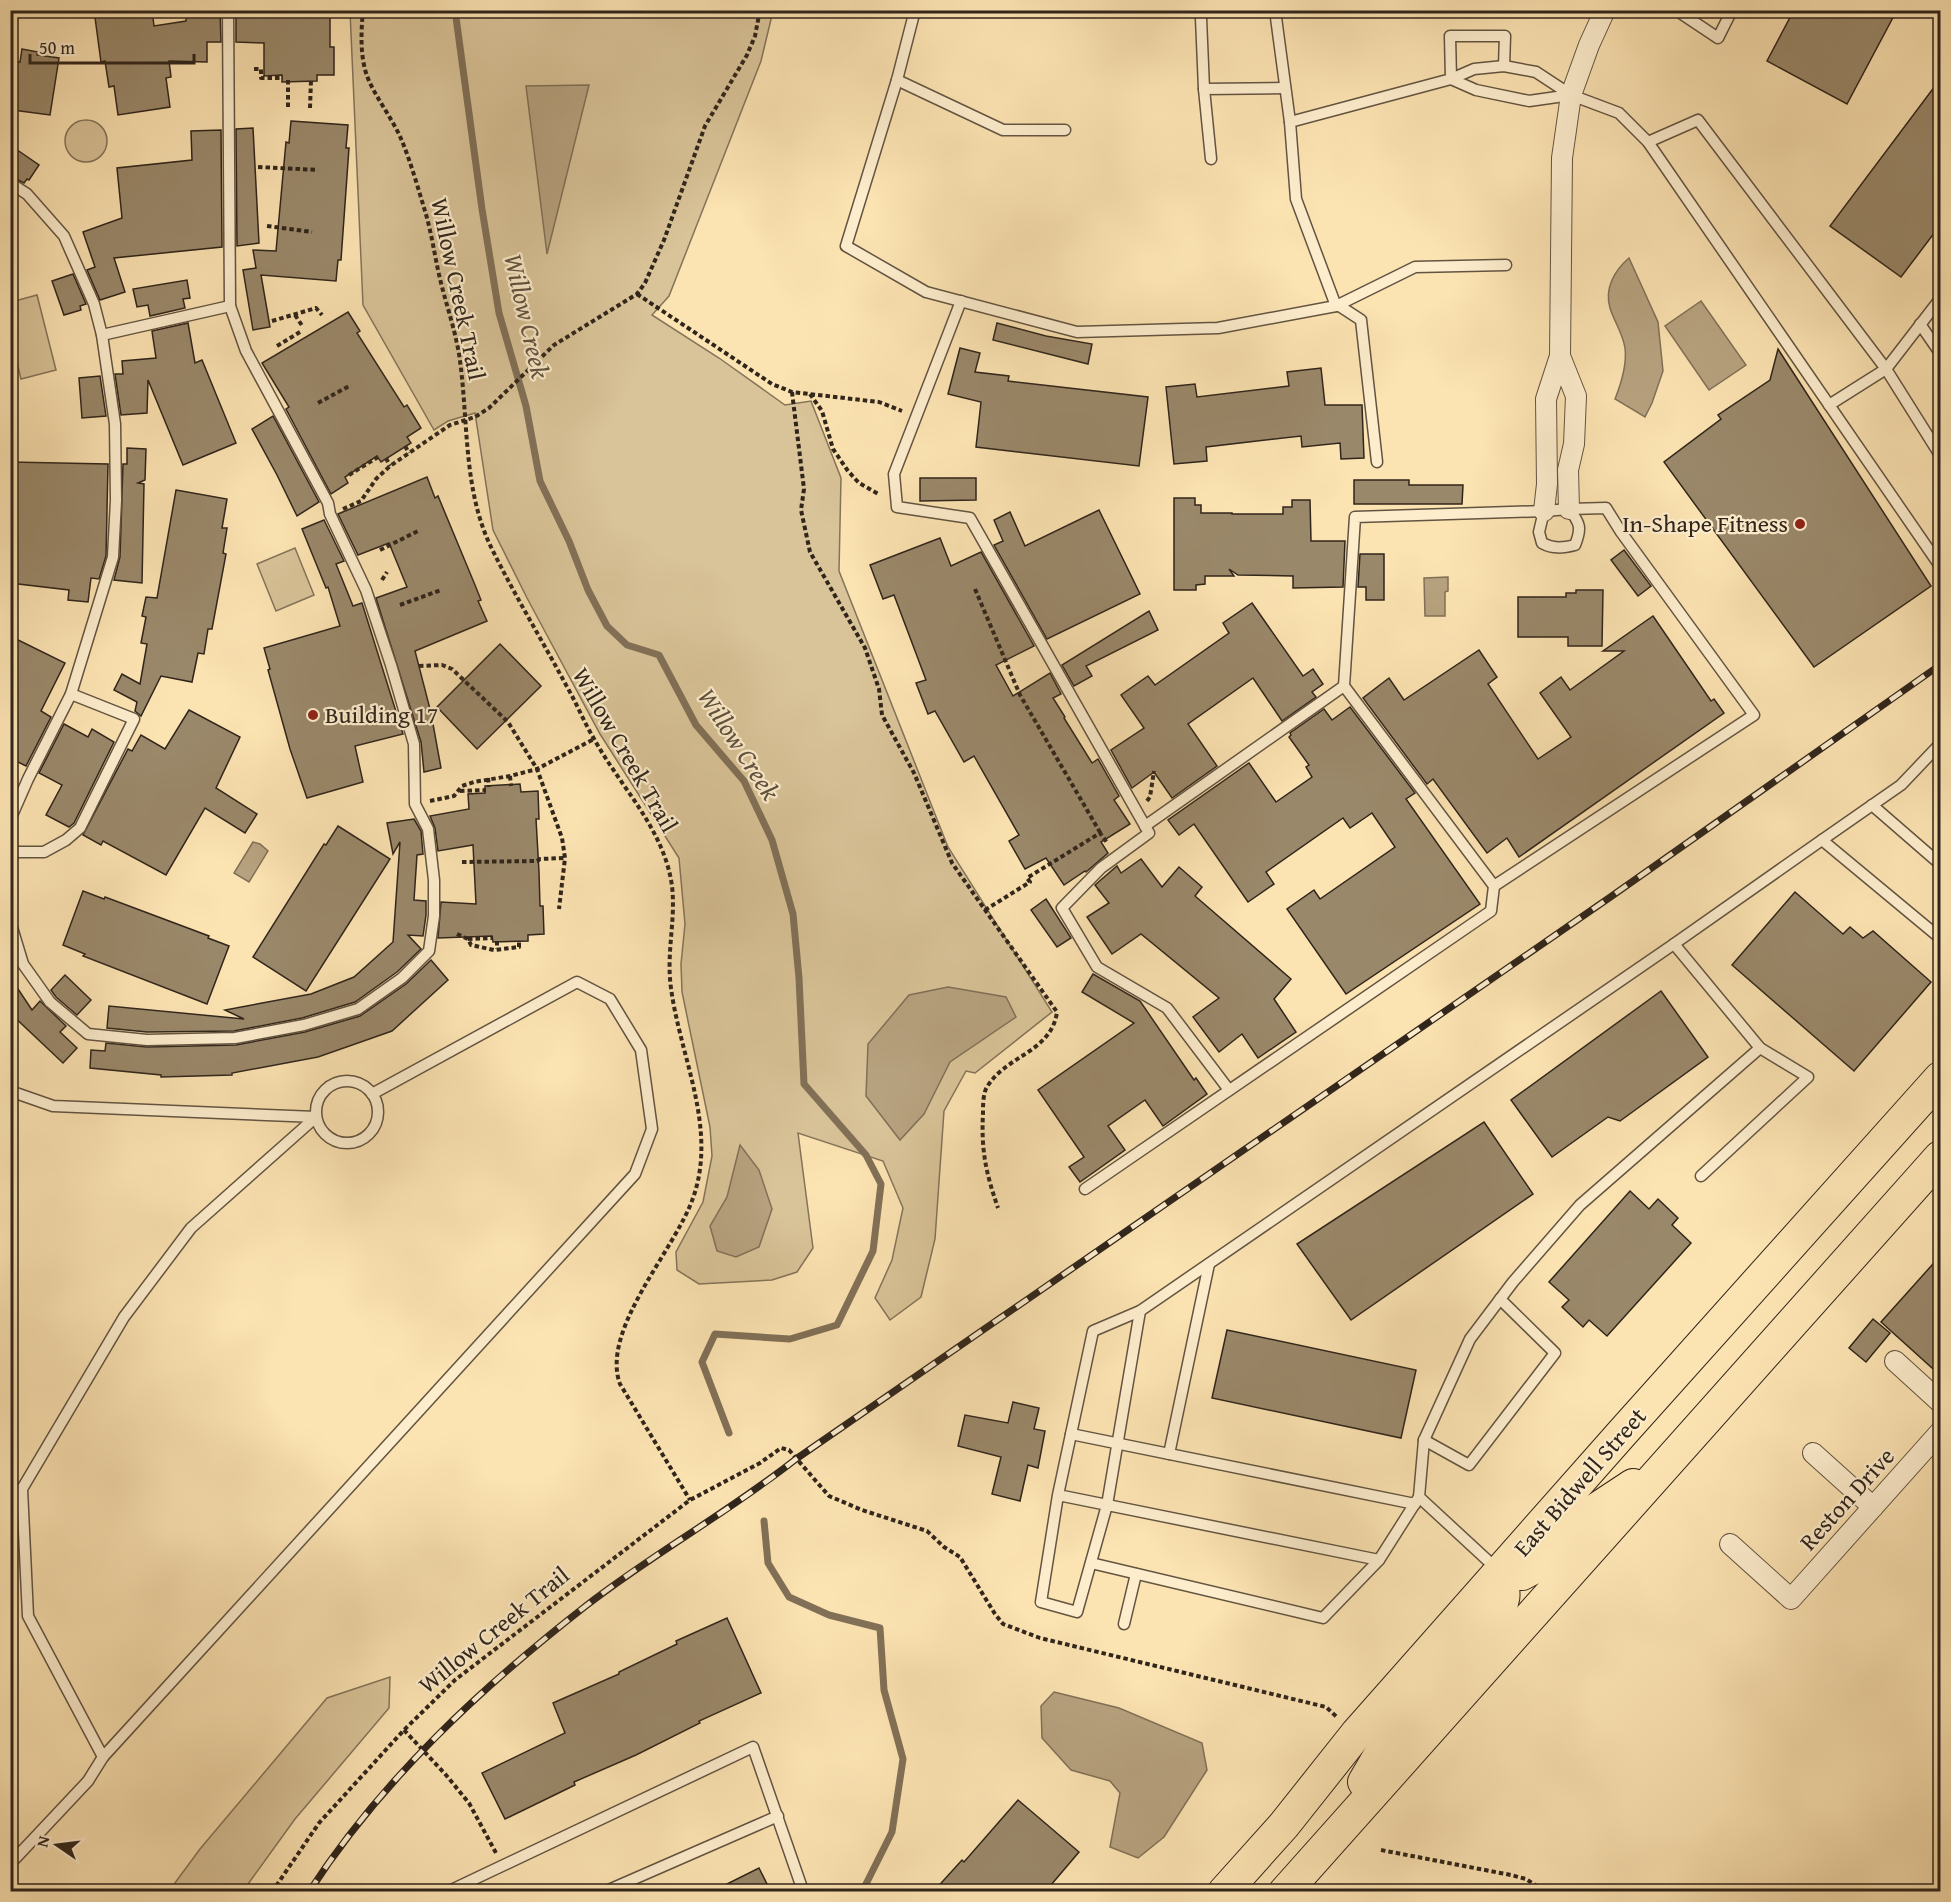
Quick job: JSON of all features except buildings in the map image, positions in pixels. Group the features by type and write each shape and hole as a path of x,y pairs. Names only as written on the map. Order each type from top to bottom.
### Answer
{"main road":[{"name":"East Bidwell Street","path":"1224,1892 1284,1825 1357,1733 1941,1078"},
{"path":"1285,1892 1941,1157"},
{"path":"1326,1846 1400,1722 1493,1620 1505,1595 1501,1573 1522,1574 1539,1565 1589,1514 1669,1461"}],"street":[{"path":"1544,512 1547,484 1546,399 1560,356 1562,158 1571,95 1589,45 1605,10"},
{"path":"1560,356 1576,396 1574,444 1568,470 1569,509"},
{"path":"1895,1361 1941,1402"},
{"name":"Reston Drive","path":"1730,1544 1791,1599 1941,1432"},
{"path":"1813,1453 1873,1507"}],"lane":[{"path":"10,921 23,964 50,1002 88,1034 147,1040 236,1038 304,1025 358,1009 402,978 429,951 434,907 434,880 428,829 415,804 414,744 392,665 366,590 330,514 328,503 246,351 230,306 228,10"},
{"path":"915,10 897,80 846,246 926,292 1077,333 1218,328 1337,306 1414,267 1506,265"},
{"path":"1275,10 1290,122 1296,199 1337,306 1361,320 1377,462"},
{"path":"1677,11 1718,38 1732,10"},
{"path":"1201,18 1204,89 1211,159"},
{"path":"1451,79 1450,36 1505,36 1504,66"},
{"path":"1290,122 1451,79 1474,69 1504,66 1536,72 1571,95 1619,113 1648,142 1941,566"},
{"path":"1451,79 1476,90 1529,101 1571,95"},
{"path":"897,80 1003,130 1065,130"},
{"path":"1204,89 1285,88"},
{"path":"1648,142 1698,120 1886,369 1941,455"},
{"path":"10,183 27,194 64,236 94,304 102,334 115,424 116,500 113,557 71,694 10,820"},
{"path":"1829,405 1886,369 1941,298"},
{"path":"961,301 894,474 897,507 970,518 1139,814 1149,833 1101,868 1062,908 1097,967 1167,1008 1229,1090"},
{"path":"102,334 230,306"},
{"path":"1920,324 1941,353"},
{"path":"1085,1189 1491,911 1494,886 1344,686 1355,517 1606,508 1754,716 1494,886"},
{"path":"1544,512 1539,532 1542,543 1550,547 1563,548 1575,545 1580,532 1580,523 1569,509"},
{"path":"1145,826 1344,686"},
{"path":"10,852 44,852 66,840 80,828 134,719 71,694"},
{"path":"1140,1311 1107,1505 1077,1612 1041,1602 1058,1495 1093,1331 1140,1311 1674,944 1901,785 1941,744"},
{"path":"1872,805 1941,864"},
{"path":"1822,840 1937,935 1941,922"},
{"path":"1674,944 1760,1048 1808,1077 1701,1176"},
{"path":"10,1864 88,1781 103,1758 635,1174 652,1129 640,1050 610,999 577,982 372,1094"},
{"path":"1090,1563 1323,1618 1379,1560 1417,1501 1424,1440 1470,1339 1500,1299 1580,1205 1760,1048"},
{"path":"355,1082 372,1094 376,1102 376,1121 366,1137 358,1142 349,1144 331,1139 318,1126 316,1106 320,1096 335,1083 355,1082"},
{"path":"10,1091 53,1106 316,1117"},
{"path":"103,1758 28,1616 22,1489 124,1317 191,1228 316,1117"},
{"path":"1169,1454 1209,1264"},
{"path":"1424,1440 1469,1465 1556,1353 1500,1299"},
{"path":"1071,1434 1417,1501 1501,1573"},
{"path":"1058,1495 1379,1560"},
{"path":"1124,1624 1136,1574"},
{"path":"447,1892 753,1747 802,1888 806,1892"},
{"path":"604,1892 778,1816"}],"path":[{"name":"Willow Creek Trail","path":"363,10 363,59 368,78 402,141 427,216 459,353 469,462 481,527 519,603 567,686 594,739 657,836 669,869 674,916 669,955 671,993 690,1073 701,1131 702,1152 694,1197 626,1323 615,1355 616,1374 620,1384 690,1500"},
{"path":"341,509 361,501 376,479 390,466 450,425 475,417 489,408 554,345 637,294 645,283 664,240 705,126 751,45 760,10"},
{"path":"254,69 261,69 261,78 283,78"},
{"path":"288,80 288,107"},
{"path":"310,108 311,80"},
{"path":"258,167 318,170"},
{"path":"267,226 312,232"},
{"path":"637,294 772,384 792,392 879,402 916,416"},
{"path":"272,321 316,308 322,315"},
{"path":"295,315 303,327"},
{"path":"277,346 300,332"},
{"path":"318,404 351,385"},
{"path":"792,392 804,489 801,510 810,552 865,648 879,689 882,715 914,773 952,863 1057,1012 1052,1031 1043,1041 1001,1072 987,1088 983,1106 981,1141 986,1174 998,1208"},
{"path":"810,394 822,411 833,449 848,471 859,483 897,507"},
{"path":"405,446 409,453"},
{"path":"349,475 378,457"},
{"path":"386,458 390,466"},
{"path":"380,550 418,531"},
{"path":"382,580 387,572"},
{"path":"975,589 1020,695 1109,846 1126,835 1150,797 1154,771"},
{"path":"400,605 441,590"},
{"path":"419,666 442,665 452,669 508,722 537,769 562,838 565,858 560,909"},
{"path":"429,802 449,798 462,786 488,778 510,776 537,769 594,739"},
{"path":"510,776 511,786"},
{"path":"459,791 488,788 488,778"},
{"path":"985,910 1030,882 1027,878 1101,834"},
{"path":"462,862 537,861 565,858"},
{"path":"458,934 468,939 495,940 497,949"},
{"path":"468,939 471,945 497,949 519,947 519,940"},
{"name":"Willow Creek Trail","path":"272,1892 319,1823 404,1730 454,1680 690,1500 760,1463"},
{"path":"404,1730 469,1803 503,1865"},
{"path":"1381,1850 1511,1875 1526,1879 1546,1892"}],"shaded area":[{"path":"350,11 773,11 761,61 669,296 652,315 719,358 785,405 811,401 841,478 839,571 948,847 1052,1012 975,1073 966,1071 944,1111 935,1239 921,1297 890,1320 875,1298 892,1260 903,1208 883,1161 798,1133 813,1248 797,1272 772,1280 699,1284 677,1270 676,1252 703,1202 712,1156 710,1127 682,992 681,964 685,924 679,858 600,734 493,530 475,413 448,421 434,430 363,305"},
{"path":"589,85 547,254 526,86"},
{"path":"86,120 101,126 107,141 101,156 86,162 71,156 65,141 71,126"},
{"path":"1629,258 1658,322 1663,371 1645,417 1615,399 1623,374 1625,348 1610,308 1608,293 1615,274"},
{"path":"37,295 56,370 21,379 11,338 11,302"},
{"path":"1701,301 1746,365 1709,390 1665,326"},
{"path":"295,548 314,595 276,611 257,564"},
{"path":"1448,577 1448,591 1445,592 1445,616 1425,616 1424,578"},
{"path":"253,842 260,844 268,851 249,882 234,873"},
{"path":"948,987 1006,997 1016,1017 950,1062 924,1114 900,1140 866,1096 868,1044 909,995"},
{"path":"740,1145 759,1170 772,1209 759,1247 736,1257 717,1251 710,1226 727,1197"},
{"path":"390,1677 389,1708 295,1819 243,1891 169,1891 200,1849 327,1698"},
{"path":"1054,1692 1119,1708 1202,1743 1207,1770 1164,1837 1138,1858 1110,1847 1120,1793 1110,1781 1071,1770 1042,1738 1041,1706"}],"waterway":[{"name":"Willow Creek","path":"455,10 482,209 499,313 526,406 540,481 569,541 588,590 607,626 627,645 659,655 696,725 744,781 772,840 793,914 799,978 804,1084 866,1155 881,1184 873,1251 837,1325 790,1339 715,1334 702,1362 729,1433"},
{"name":"Willow Creek","path":"764,1521 768,1563 789,1597 829,1615 880,1628 884,1690 903,1759 892,1832 862,1892"}],"railway":[{"path":"309,1892 368,1811 436,1737 472,1702 548,1636 612,1586 1609,898 1940,665"}],"place":[{"name":"In-Shape Fitness","path":"1800,524"},
{"name":"Building 17","path":"313,715"}]}
